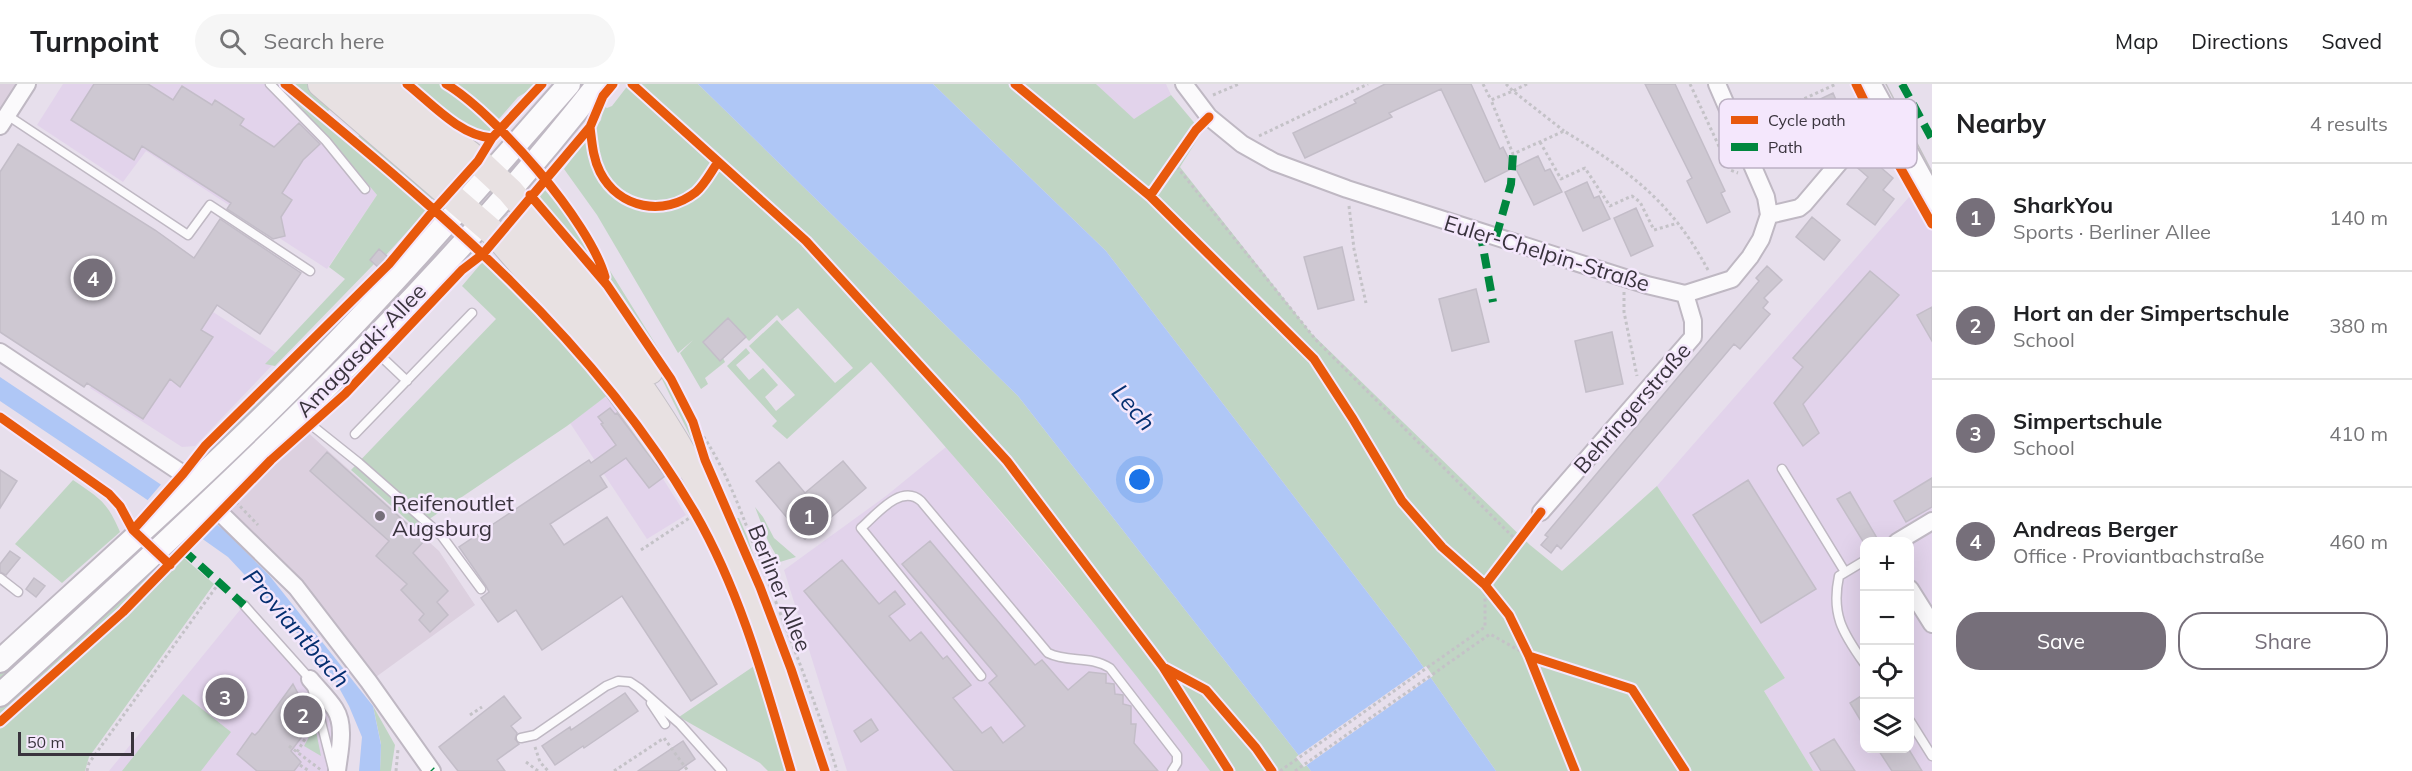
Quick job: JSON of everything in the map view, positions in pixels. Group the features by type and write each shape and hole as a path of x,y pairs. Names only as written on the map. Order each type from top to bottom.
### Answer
{"main road":[{"path":"321,84 498,237 556,304 602,364 664,454 702,470"},
{"path":"354,84 459,172"},
{"path":"383,84 492,173 592,288 666,395 702,470"},
{"name":"Amagasaki-Allee","path":"0,695 207,505 284,412 310,370 492,173 569,84"},
{"path":"1869,84 1877,99"},
{"name":"Amagasaki-Allee","path":"0,662 190,487 369,345 544,153 596,86"},
{"path":"1915,168 1932,199"},
{"name":"Berliner Allee","path":"513,227 583,308 702,470 714,513 808,771"}],"street":[{"path":"3,121 27,84"},
{"name":"Euler-Chelpin-Straße","path":"1184,84 1209,117 1242,144 1274,162 1347,189 1685,294"},
{"path":"1717,84 1724,99"},
{"path":"1685,294 1732,279 1761,239 1769,215 1766,197 1754,168"},
{"path":"1769,215 1799,208 1835,168"},
{"name":"Behringerstraße","path":"1541,512 1693,337 1693,321 1685,294"},
{"path":"0,352 190,487"},
{"path":"207,505 296,587 369,682 432,771"},
{"path":"1905,537 1932,521"},
{"path":"1911,591 1932,624"},
{"path":"310,680 336,710 340,720 340,740 335,771"}],"lane":[{"path":"270,84 327,141 364,189"},
{"path":"3,121 188,235 210,205 310,271"},
{"path":"355,434 472,313"},
{"path":"369,345 407,381"},
{"path":"284,412 359,463 433,528 481,589"},
{"path":"1782,469 1845,572"},
{"path":"981,676 861,528 898,497 907,494 921,501 1048,653 1057,658 1095,660 1110,668 1177,755 1177,764 1172,771"},
{"path":"1860,563 1839,576 1835,594 1835,610 1845,635 1860,657"},
{"path":"0,578 18,592"},
{"path":"244,606 310,680"},
{"path":"521,738 536,735 606,686 618,681 630,682 680,724 722,771"},
{"path":"644,693 665,723"},
{"path":"1914,727 1932,756"}],"path":[{"path":"1197,102 1239,84"},
{"path":"1242,144 1368,84"},
{"path":"1484,84 1513,154 1564,131"},
{"path":"1506,84 1564,131 1604,155 1664,205 1698,253 1713,286"},
{"path":"1491,100 1527,84"},
{"path":"1690,84 1719,146"},
{"path":"1804,99 1836,84"},
{"path":"1540,142 1561,180 1585,168 1610,206 1632,196 1640,202 1654,230 1678,222"},
{"path":"1173,162 1316,340 1518,542"},
{"path":"1729,168 1741,174"},
{"path":"1347,189 1354,249 1366,303"},
{"path":"1628,278 1623,296 1624,312 1634,365 1643,397"},
{"path":"693,422 702,470"},
{"path":"693,422 708,440 727,477 799,657 837,771"},
{"path":"641,550 695,514"},
{"path":"87,771 89,763 219,583"},
{"path":"1280,771 1485,627 1485,585"},
{"path":"1294,771 1490,634 1528,656"},
{"path":"470,715 482,707"},
{"path":"297,752 313,727"},
{"path":"526,762 539,771 546,770 535,751 536,735"},
{"path":"614,771 664,738 688,771"},
{"path":"289,746 323,771"},
{"path":"300,765 309,771"}],"shaded area":[{"path":"0,84 20,84 0,115"},
{"path":"63,84 276,84 347,159 377,195 327,269 146,151 123,182 37,125"},
{"path":"1096,84 1166,84 1171,95 1134,120"},
{"path":"1916,189 1932,215 1932,771 1813,771 1764,691 1785,678 1657,486"},
{"path":"162,279 281,356 195,446 182,447 90,388"},
{"path":"609,394 686,515 647,539 570,423"},
{"path":"304,429 439,551 475,605 369,682 220,512"},
{"path":"946,447 1131,668 1210,771 847,771 784,570 886,496"},
{"path":"244,605 336,710 337,771 109,771"}],"green space":[{"path":"276,84 360,149 427,210 386,255 379,250 370,260 374,264 275,366 265,364 345,279 329,267 377,195 347,159"},
{"path":"291,84 310,84 333,106 327,112"},
{"path":"407,84 540,84 518,97 490,129 492,132 482,138 452,120"},
{"path":"629,84 698,84 1018,396 1311,771 1210,771 1045,564 871,362 787,439 772,426 777,421 727,366 746,348 750,353 736,365 749,380 763,368 778,385 765,397 776,411 795,395 749,346 777,320 835,383 853,368 798,308 782,321 777,315 749,341 728,319 720,360 723,358 725,362 705,378 708,384 701,389 680,353 693,340 678,353 597,215 564,169 601,120 603,106 607,108 612,106"},
{"path":"933,84 1096,84 1134,119 1171,95 1202,132 1180,167 1311,333 1530,545 1562,571 1657,486 1785,678 1764,691 1813,771 1496,771 1410,648 1106,251"},
{"path":"361,133 434,199 431,199 357,138"},
{"path":"544,189 584,240 591,251 597,269 541,205 539,194"},
{"path":"484,260 542,316 609,394 567,426 416,528 351,470 496,319 462,286"},
{"path":"607,266 666,361 672,372 612,287"},
{"path":"344,313 347,315 277,390 210,452 236,423"},
{"path":"659,366 680,403 700,456 657,369"},
{"path":"73,480 101,501 111,513 120,532 62,583 15,544"},
{"path":"755,507 774,538 796,557 780,562 768,541"},
{"path":"739,518 747,536 758,569 751,559 735,521"},
{"path":"139,546 145,553 0,686 0,674"},
{"path":"184,558 214,584 89,757 85,771 0,771 0,727 161,582"},
{"path":"156,564 158,571 155,575 0,714 0,707"},
{"path":"757,664 791,771 768,771 760,763 679,717"},
{"path":"183,694 231,732 201,771 122,771"},
{"path":"373,706 395,745 391,771 380,771 381,744"},
{"path":"315,726 321,756 304,746"}],"water":[{"name":"Lech","path":"698,84 933,84 1106,251 1410,648 1496,771 1311,771 1018,396"},
{"name":"Proviantbach","path":"0,377 193,506 224,530 269,575 373,706 381,745 380,771 359,771 362,737 349,706 332,675 281,614 228,557 0,401"}],"pier":[{"path":"164,481 192,501 189,501 170,520 146,502"},
{"path":"192,502 218,522 199,540 175,523 193,504"},
{"path":"1426,666 1433,676 1304,767 1296,757"}],"building":[{"path":"94,84 148,84 173,100 182,86 212,105 215,100 244,119 240,125 274,147 299,123 320,144 303,160 282,193 292,200 281,217 285,236 273,239 227,209 231,203 142,146 134,160 71,120"},
{"path":"1385,84 1471,84 1500,149 1503,147 1513,168 1485,182 1441,89 1389,113 1392,117 1305,158 1293,133 1356,103 1354,100"},
{"path":"1645,84 1675,84 1725,191 1721,193 1730,212 1707,223 1687,181 1692,178"},
{"path":"1833,93 1836,99 1820,99"},
{"path":"18,144 155,230 194,258 220,219 301,273 260,334 217,305 201,330 213,337 180,387 170,379 143,419 87,383 84,387 0,332 0,172"},
{"path":"1538,156 1545,171 1550,169 1562,192 1534,205 1515,167"},
{"path":"1858,168 1881,168 1893,178 1883,190 1894,199 1875,225 1847,204 1868,177"},
{"path":"1587,182 1594,198 1599,196 1610,219 1583,231 1565,192"},
{"path":"1636,208 1653,246 1631,256 1614,218"},
{"path":"1812,217 1840,240 1824,260 1796,237"},
{"path":"1342,247 1354,300 1318,309 1304,257"},
{"path":"379,249 388,257 379,268 370,260"},
{"path":"1767,266 1782,280 1764,298 1768,302 1763,308 1770,314 1740,349 1734,344 1561,549 1557,545 1551,553 1541,545 1548,537 1545,535 1759,281 1756,278"},
{"path":"1870,271 1899,295 1803,404 1819,433 1803,446 1774,403 1803,367 1793,358"},
{"path":"1476,289 1489,342 1452,351 1439,299"},
{"path":"1932,307 1932,341 1917,315"},
{"path":"728,318 746,337 720,361 703,342"},
{"path":"1612,332 1623,384 1586,392 1575,341"},
{"path":"610,408 615,414 617,413 665,476 649,488 626,458 600,476 607,487 550,524 564,545 607,517 717,684 691,701 622,596 542,650 516,610 498,622 481,598 489,592 486,586 459,547 589,460 591,463 616,445 598,417"},
{"path":"327,452 425,540 413,553 448,591 437,602 448,615 430,632 419,620 424,614 401,590 407,584 376,556 389,541 310,471"},
{"path":"843,461 866,488 805,539 756,481 779,462 805,493"},
{"path":"0,470 17,481 0,508"},
{"path":"1932,478 1932,507 1906,522 1894,501"},
{"path":"1748,480 1816,589 1761,623 1693,515"},
{"path":"1850,492 1876,537 1860,537 1837,499"},
{"path":"930,541 1035,665 1042,660 1068,690 1089,672 1106,674 1106,683 1114,684 1115,694 1123,695 1123,704 1131,706 1131,724 1136,724 1134,743 1158,771 954,771 804,591 842,560 879,604 895,591 905,604 889,616 910,641 921,632 943,659 947,656 971,685 953,698 982,733 991,727 1003,743 1025,726 989,683 997,676 902,564"},
{"path":"10,551 20,558 6,575 0,572 0,564"},
{"path":"34,578 45,586 36,597 26,589"},
{"path":"293,684 313,722 291,751 301,762 294,771 257,771 237,754 252,733 255,735 259,731"},
{"path":"625,693 638,711 555,765 542,746 570,727 571,730"},
{"path":"504,696 521,718 511,726 517,733 515,739 519,744 497,760 505,771 458,771 439,747"},
{"path":"1860,697 1860,719 1850,703"},
{"path":"871,719 878,730 861,742 854,731"},
{"path":"1834,739 1855,771 1821,771 1810,753"},
{"path":"683,741 695,759 678,771 638,771"},
{"path":"1880,753 1911,753 1922,771 1892,771"}],"tram line":[{"path":"1886,84 1894,99"},
{"path":"1917,143 1932,172"}],"marked path":[{"path":"1902,84 1910,99"},
{"path":"1917,112 1932,139"},
{"path":"1496,237 1511,184 1513,154"},
{"path":"1480,231 1493,302"},
{"path":"183,550 244,605"}],"cycle path":[{"path":"285,84 400,180 510,280 561,333 610,390 654,449 695,513 726,575 772,705 791,771"},
{"path":"407,84 457,125 480,136 492,138"},
{"path":"446,84 489,119 538,171 581,228 596,254 605,277"},
{"path":"133,530 205,446 389,264 478,161 492,138 542,84"},
{"path":"0,722 123,612 271,460 345,394 462,270 483,254 590,127 603,96 613,84"},
{"path":"632,84 806,241 1007,461 1163,667 1229,771"},
{"path":"1015,84 1150,196 1314,359 1402,501 1442,547 1485,585 1509,615 1529,656 1575,771"},
{"path":"1856,84 1863,99"},
{"path":"1150,196 1196,130 1209,117"},
{"path":"590,127 596,161 608,185 630,201 643,205 670,205 683,200 699,189 718,162"},
{"path":"1900,168 1932,224"},
{"path":"530,195 607,285 671,379 693,422 705,460 760,587 791,669 825,771"},
{"path":"0,417 109,494 120,506 133,530 170,565"},
{"path":"1485,585 1541,512"},
{"path":"1529,656 1632,689 1685,771"},
{"path":"1165,668 1206,690 1256,748 1272,771"}],"place":[{"name":"Andreas Berger","path":"93,278"},
{"name":"Reifenoutlet Augsburg","path":"380,516"},
{"name":"SharkYou","path":"809,516"},
{"name":"Simpertschule","path":"225,697"},
{"name":"Hort an der Simpertschule","path":"303,715"}]}
